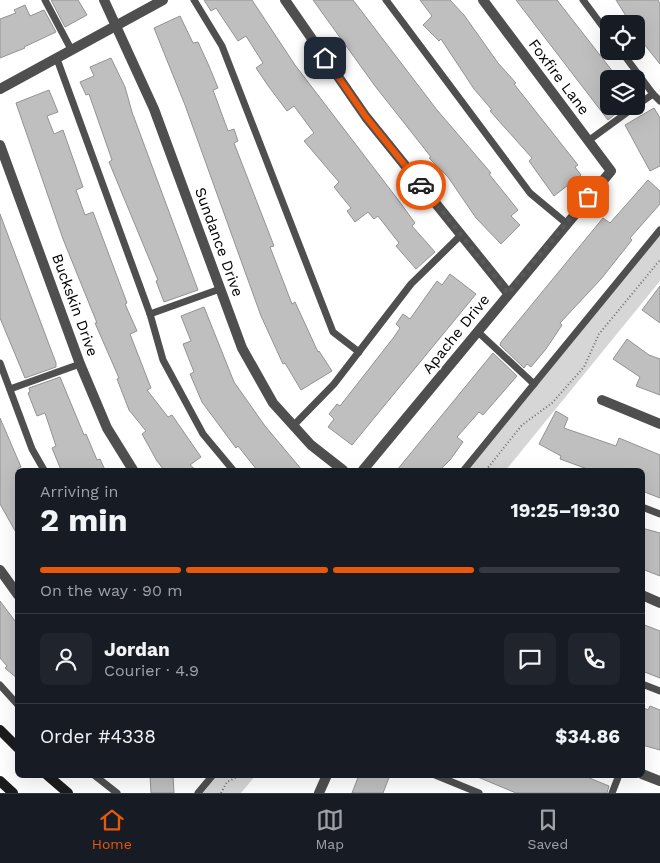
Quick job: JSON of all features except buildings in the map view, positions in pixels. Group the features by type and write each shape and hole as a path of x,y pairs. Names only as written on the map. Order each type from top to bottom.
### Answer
{"main road":[{"path":"0,730 15,745"},
{"path":"50,778 68,793"},
{"path":"0,781 13,793"}],"street":[{"name":"Sundance Drive","path":"104,0 154,109 242,348 273,403 311,445 340,468"},
{"path":"0,89 117,27 163,0"},
{"path":"285,0 366,117 508,293"},
{"name":"Foxfire Lane","path":"482,0 611,171"},
{"name":"Buckskin Drive","path":"0,145 80,364 107,428 132,468"},
{"name":"Apache Drive","path":"365,468 611,171"},
{"path":"602,400 660,424"},
{"path":"0,570 3,582 15,592"},
{"path":"645,596 660,603"},
{"path":"645,775 660,781"},
{"path":"319,793 326,778"}],"lane":[{"path":"45,0 72,51"},
{"path":"194,0 222,46 333,332 359,352"},
{"path":"386,0 530,193 566,223"},
{"path":"583,0 600,23"},
{"path":"57,59 150,314 163,360 203,434 231,468"},
{"path":"628,60 660,101"},
{"path":"645,100 653,94"},
{"path":"588,141 624,115"},
{"path":"466,468 660,230"},
{"path":"293,426 334,384 411,284 461,235"},
{"path":"150,314 220,289"},
{"path":"477,331 534,384"},
{"path":"0,363 32,449 43,468"},
{"path":"10,389 80,364"},
{"path":"645,509 660,514"},
{"path":"0,685 15,702"},
{"path":"645,685 660,691"},
{"path":"98,778 117,793"},
{"path":"198,793 210,778"},
{"path":"442,778 479,793"},
{"path":"612,793 618,778"}],"path":[{"path":"488,468 522,426 552,403 584,367 599,334 660,260"},
{"path":"221,793 227,782 235,778"}],"shaded area":[{"path":"660,235 660,281 508,468 470,468"},
{"path":"216,778 254,778 241,793 203,793"}],"way so far":[{"path":"421,185 508,293 588,197"}],"route":[{"path":"325,58 366,117 421,185"}]}
